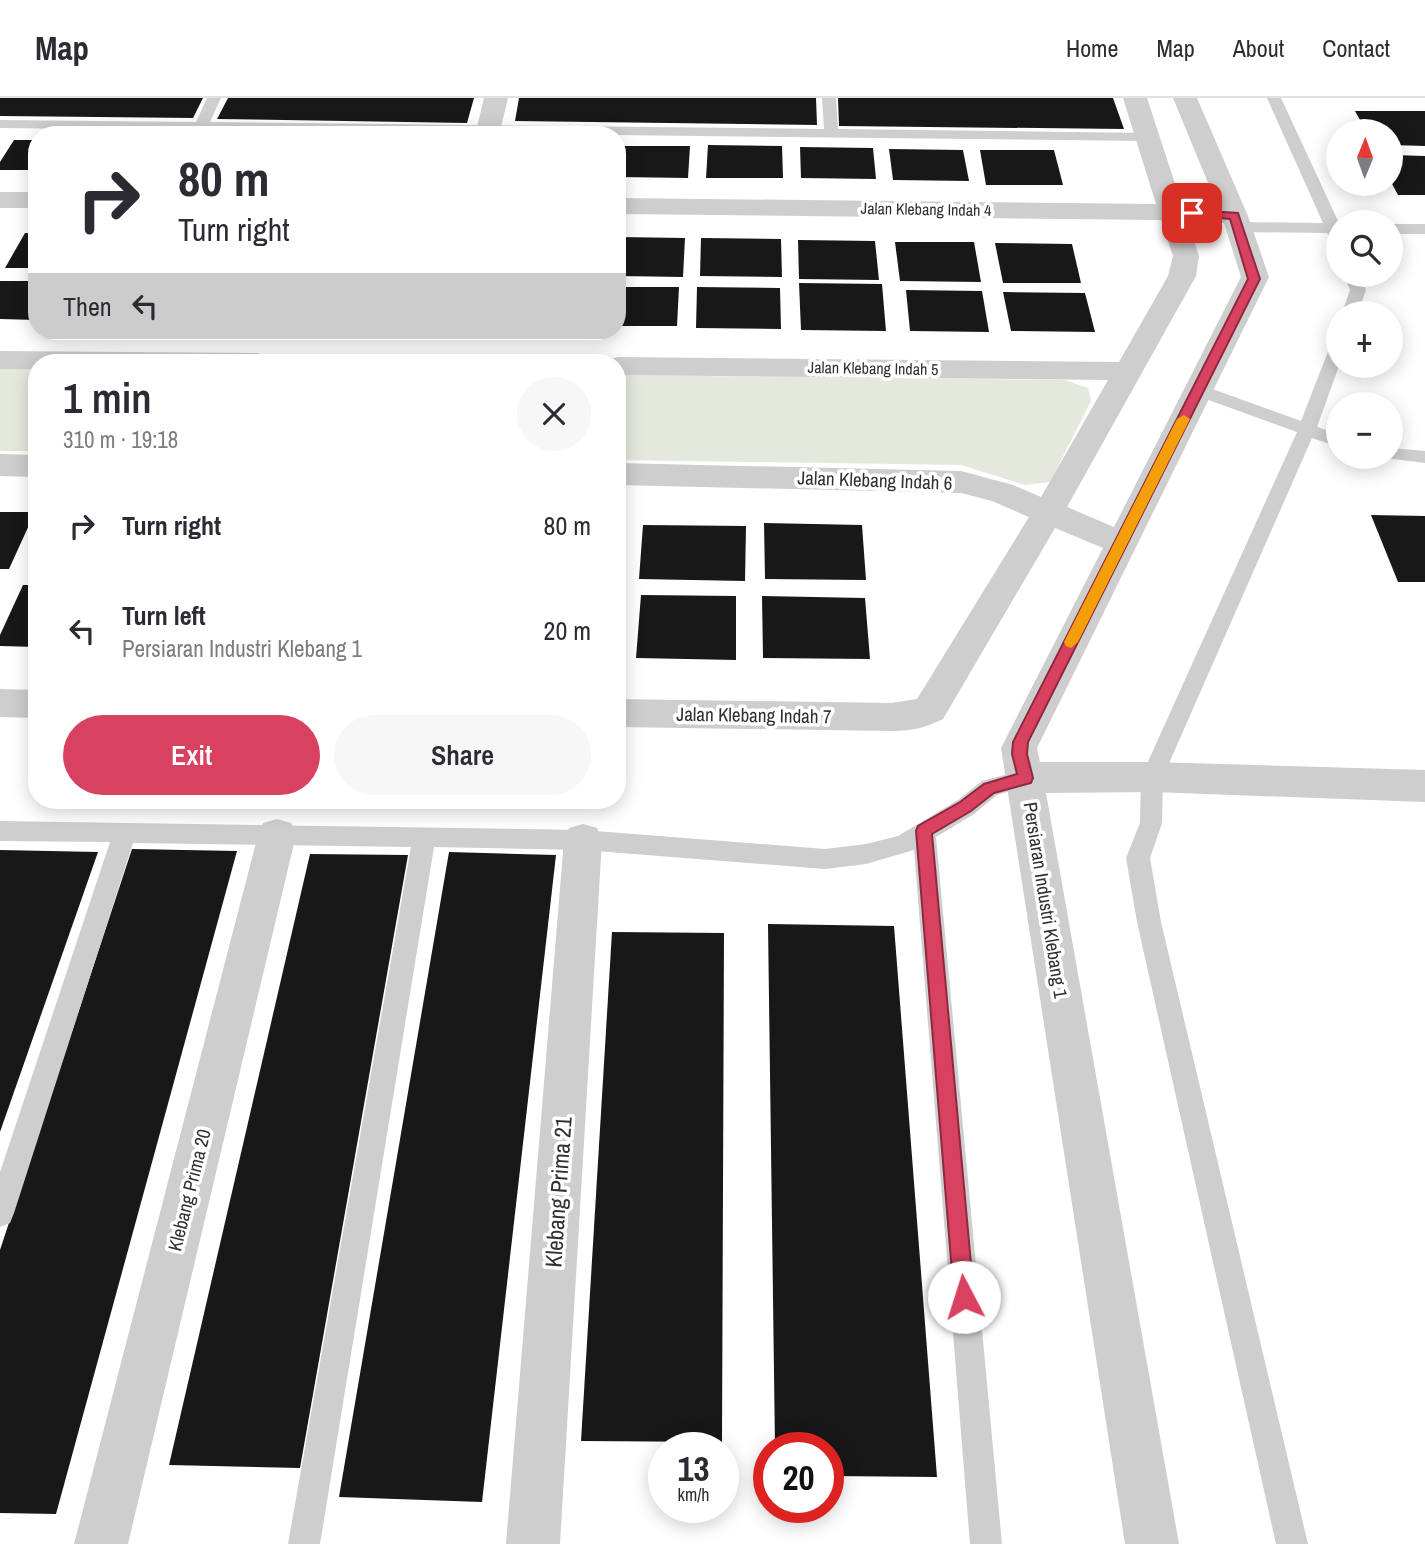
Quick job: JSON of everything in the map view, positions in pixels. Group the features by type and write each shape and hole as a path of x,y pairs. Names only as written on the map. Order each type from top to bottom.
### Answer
{"street":[{"path":"489,126 496,98"},
{"name":"Jalan Klebang Indah 7","path":"626,713 891,717 916,716 930,709 1048,512 1182,276 1186,256 1135,98"},
{"name":"Persiaran Industri Klebang 1","path":"1152,1544 1026,778 1019,754 1021,742 1255,277 1237,221 1187,101"},
{"path":"0,200 28,200"},
{"name":"Jalan Klebang Indah 4","path":"626,206 1170,212 1237,221"},
{"path":"0,360 28,360"},
{"name":"Jalan Klebang Indah 5","path":"626,366 1127,371"},
{"path":"0,465 28,466"},
{"name":"Jalan Klebang Indah 6","path":"626,474 961,482 1002,493 1121,543"},
{"path":"0,703 28,704"},
{"path":"1026,778 1153,777 1425,786"},
{"name":"Klebang Prima 20","path":"101,1544 277,835"},
{"name":"Klebang Prima 21","path":"533,1544 583,841"}],"lane":[{"path":"201,126 214,98"},
{"path":"829,98 831,133"},
{"path":"1274,98 1327,210"},
{"path":"0,124 134,126"},
{"path":"626,132 1148,137"},
{"path":"1237,221 1326,231"},
{"path":"1403,229 1425,229"},
{"path":"1292,1544 1149,922 1138,858 1151,823 1153,777 1307,430 1326,378"},
{"path":"1198,390 1326,437"},
{"path":"1403,455 1425,457"},
{"path":"0,831 583,841 825,859 866,854 904,844 966,807 990,788 1026,778"},
{"path":"924,831 986,1544"},
{"path":"0,1213 125,833"},
{"path":"304,1544 424,838"}],"shaded area":[{"path":"0,368 28,369 28,451 0,451"},
{"path":"626,375 1065,380 1088,388 1091,401 1050,482 1025,485 961,465 626,460"}],"building":[{"path":"0,98 203,98 193,118 0,116"},
{"path":"228,98 474,98 467,123 217,119"},
{"path":"519,98 816,98 817,125 515,121"},
{"path":"838,98 1113,98 1124,129 839,126"},
{"path":"1355,111 1425,111 1425,146 1404,145 1404,119 1359,119"},
{"path":"14,140 28,140 28,170 0,170 0,162"},
{"path":"708,145 782,146 783,178 706,178"},
{"path":"626,146 690,146 688,178 626,177"},
{"path":"800,147 873,148 876,179 801,178"},
{"path":"889,149 963,150 969,181 893,180"},
{"path":"980,150 1054,150 1063,185 986,185"},
{"path":"1404,155 1425,156 1425,195 1404,195"},
{"path":"25,233 28,233 28,268 5,268"},
{"path":"626,237 685,238 683,277 626,276"},
{"path":"701,238 781,239 782,277 700,276"},
{"path":"798,240 875,241 879,280 799,279"},
{"path":"895,242 974,242 981,282 900,281"},
{"path":"995,243 1072,244 1081,283 1003,283"},
{"path":"0,281 28,281 28,320 0,319"},
{"path":"799,283 882,284 886,331 801,330"},
{"path":"626,287 679,287 677,326 626,326"},
{"path":"697,287 780,288 781,329 696,328"},
{"path":"906,290 982,291 989,332 910,331"},
{"path":"1003,292 1085,293 1095,332 1011,331"},
{"path":"0,512 28,512 28,527 9,569 0,569"},
{"path":"1371,515 1425,516 1425,582 1398,582"},
{"path":"764,523 862,525 866,580 765,579"},
{"path":"643,525 746,526 745,581 639,579"},
{"path":"23,585 28,585 28,647 0,646 0,635"},
{"path":"641,595 736,596 736,660 636,658"},
{"path":"762,596 865,598 870,659 763,658"},
{"path":"132,849 237,851 56,1514 0,1513 0,1250"},
{"path":"0,850 98,852 0,1132"},
{"path":"449,852 556,855 482,1502 339,1497"},
{"path":"310,854 408,855 300,1468 169,1465"},
{"path":"768,924 894,926 937,1477 844,1476 844,1432 775,1432"},
{"path":"612,932 724,933 722,1432 648,1432 648,1441 581,1441"}],"slow traffic":[{"path":"1071,642 1184,419"}],"route":[{"path":"964,1297 924,831 966,807 990,788 1026,778 1019,754 1021,742 1255,277 1235,216 1192,213"}]}
